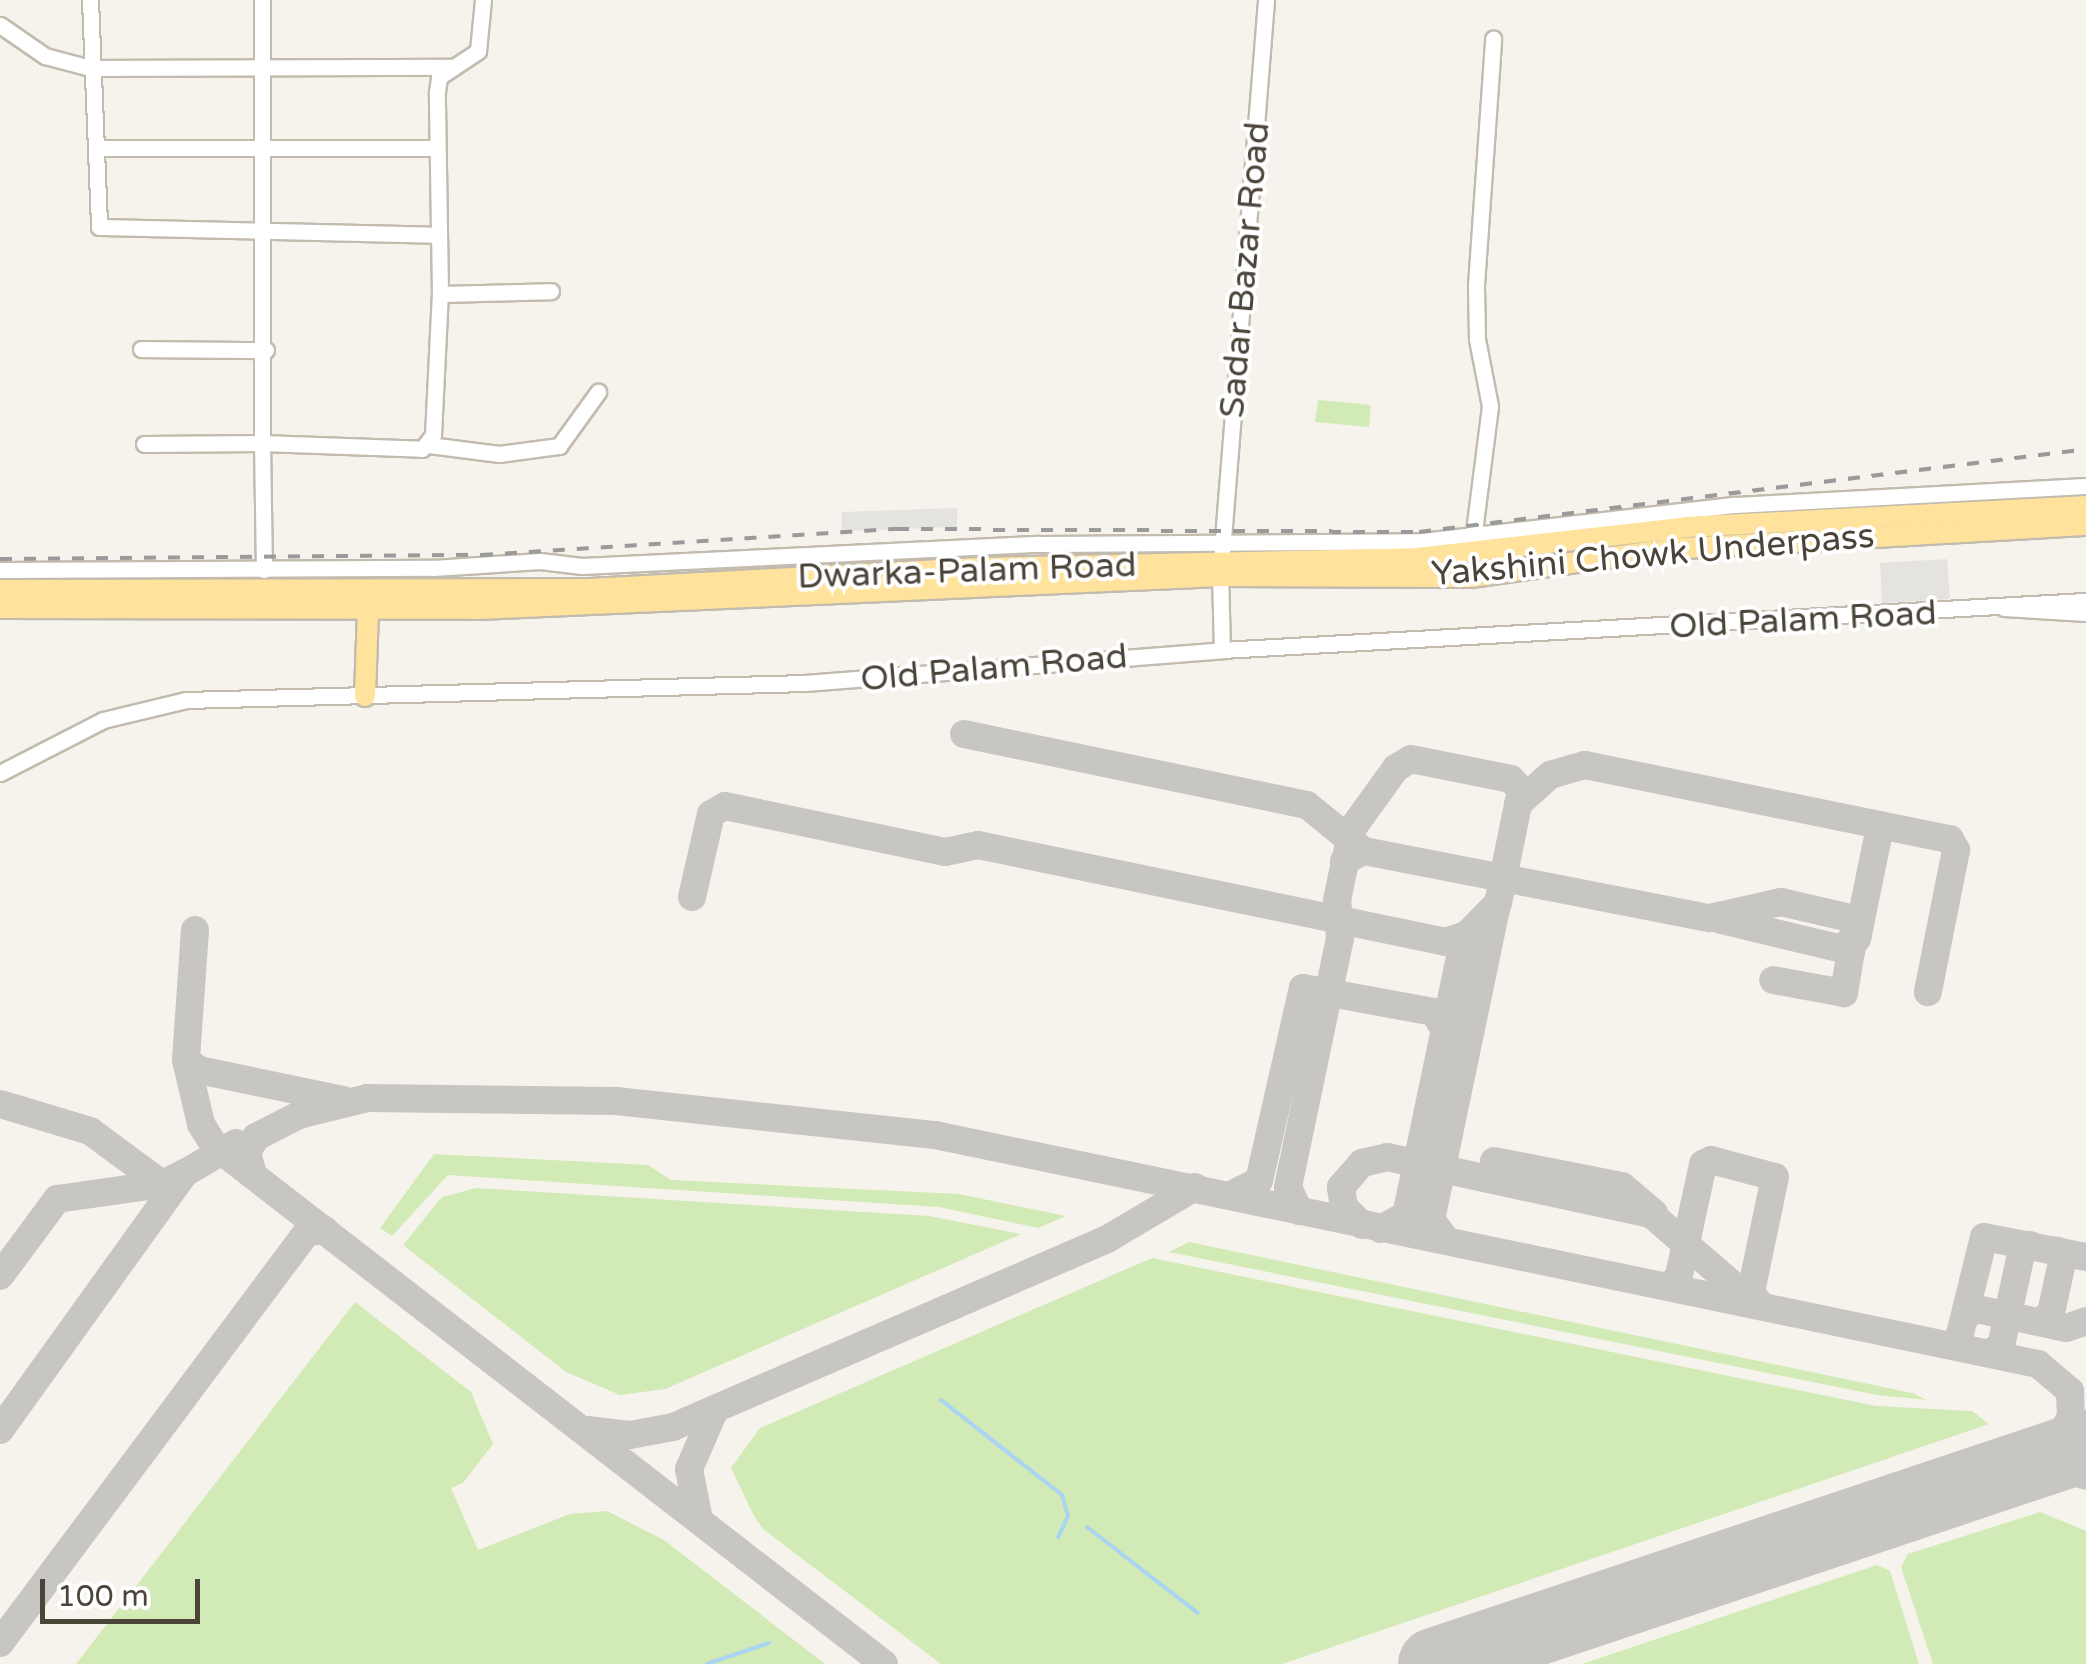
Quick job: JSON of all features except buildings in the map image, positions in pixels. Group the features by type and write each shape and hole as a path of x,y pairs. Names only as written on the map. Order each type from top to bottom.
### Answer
{"main road":[{"name":"Dwarka-Palam Road","path":"0,590 590,589 1221,558 1480,555 1686,527 1931,504"},
{"path":"1931,504 2086,506"},
{"name":"Yakshini Chowk Underpass","path":"1221,558 1472,577 1669,548 2086,526"},
{"name":"Dwarka-Palam Road","path":"0,608 591,606 1221,558"},
{"path":"365,696 368,608"}],"street":[{"path":"90,0 96,218 107,232 439,236"},
{"path":"262,0 266,152 264,570"},
{"path":"429,444 440,294 436,148 440,77 478,51 483,0"},
{"name":"Sadar Bazar Road","path":"1222,650 1221,558 1266,0"},
{"path":"0,25 45,56 90,68 264,64 454,66"},
{"path":"1473,539 1490,406 1477,340 1476,285 1493,39"},
{"path":"97,148 266,152 436,148"},
{"path":"440,294 550,291"},
{"path":"142,349 266,350"},
{"path":"144,444 429,444 499,454 559,446 598,392"},
{"path":"0,570 264,570 540,561 582,566 1221,558 1473,539 1734,505 1931,504 2086,486"},
{"path":"2004,608 2086,602"},
{"path":"2004,608 2086,613"},
{"name":"Old Palam Road","path":"0,773 102,720 148,705 806,683 1222,650 2004,608"}],"green space":[{"path":"1318,400 1371,405 1369,427 1315,422"},
{"path":"434,1154 648,1165 671,1180 959,1194 1066,1216 1038,1228 939,1207 448,1175 392,1236 380,1228"},
{"path":"476,1188 929,1216 1021,1234 665,1389 620,1395 566,1372 403,1245 442,1197"},
{"path":"1189,1242 1912,1393 1927,1400 1877,1395 1169,1252"},
{"path":"1152,1258 1876,1406 1972,1411 1989,1424 1282,1664 941,1664 763,1529 731,1468 760,1428"},
{"path":"355,1302 471,1392 493,1444 463,1483 451,1488 478,1550 570,1514 607,1511 664,1540 825,1664 76,1664"},
{"path":"2040,1512 2086,1531 2086,1664 1933,1664 1901,1567 1908,1554"},
{"path":"1877,1565 1890,1571 1919,1664 1582,1664"}],"shaded area":[{"path":"957,508 957,527 842,531 842,512"},
{"path":"1947,559 1950,599 1882,603 1880,563"}],"waterway":[{"path":"941,1400 1062,1495 1068,1516 1058,1537"},
{"path":"1087,1527 1198,1613"},
{"path":"707,1664 769,1643"}],"taxiway":[{"path":"964,734 1307,805 1360,848"},
{"path":"1299,1211 1288,1187 1340,939 1337,900 1352,829 1396,768 1411,759 1511,779 1521,790 1498,903 1464,938 1406,1215 1381,1229"},
{"path":"1518,804 1550,775 1585,765 1950,839 1956,850 1928,992"},
{"path":"692,897 711,814 725,806 945,852 978,845 1445,942 1465,935"},
{"path":"1857,939 1879,832 1874,824"},
{"path":"1344,861 1364,851 1710,918 1781,902 1854,919 1858,935 1845,945"},
{"path":"1447,1241 1431,1220 1497,905"},
{"path":"1721,920 1851,951 1844,993 1773,980"},
{"path":"195,930 186,1060 201,1124 215,1146 884,1664"},
{"path":"1231,1195 1259,1181 1303,988 1434,1012 1445,1030"},
{"path":"186,1060 199,1070 343,1100"},
{"path":"253,1174 247,1153 256,1137 299,1115 367,1098 616,1101 935,1135 2038,1364 2070,1391 2071,1416 2055,1448 2021,1467"},
{"path":"0,1104 90,1131 162,1184 185,1173"},
{"path":"0,1430 185,1173 236,1143"},
{"path":"1362,1225 1344,1207 1341,1187 1362,1163 1387,1157 1651,1214 1749,1299"},
{"path":"1668,1285 1678,1280 1703,1164 1711,1160 1775,1177 1751,1292 1758,1302"},
{"path":"1494,1161 1622,1186 1654,1213"},
{"path":"0,1276 57,1199 162,1184"},
{"path":"587,1430 630,1435 673,1427 1109,1238 1195,1187"},
{"path":"0,1643 307,1232 325,1230"},
{"path":"1952,1344 1959,1338 1984,1237 2086,1257"},
{"path":"1989,1353 2001,1346 2022,1250 2031,1245"},
{"path":"2040,1322 2051,1313 2062,1262 2056,1250"},
{"path":"1965,1316 1977,1309 2066,1328 2086,1321"},
{"path":"699,1520 689,1469 715,1409"},
{"path":"2024,1468 2052,1466 2086,1476"}],"runway":[{"path":"1434,1664 2086,1446"}],"railway":[{"path":"0,559 481,555 897,529 1419,532 2080,450"}]}
